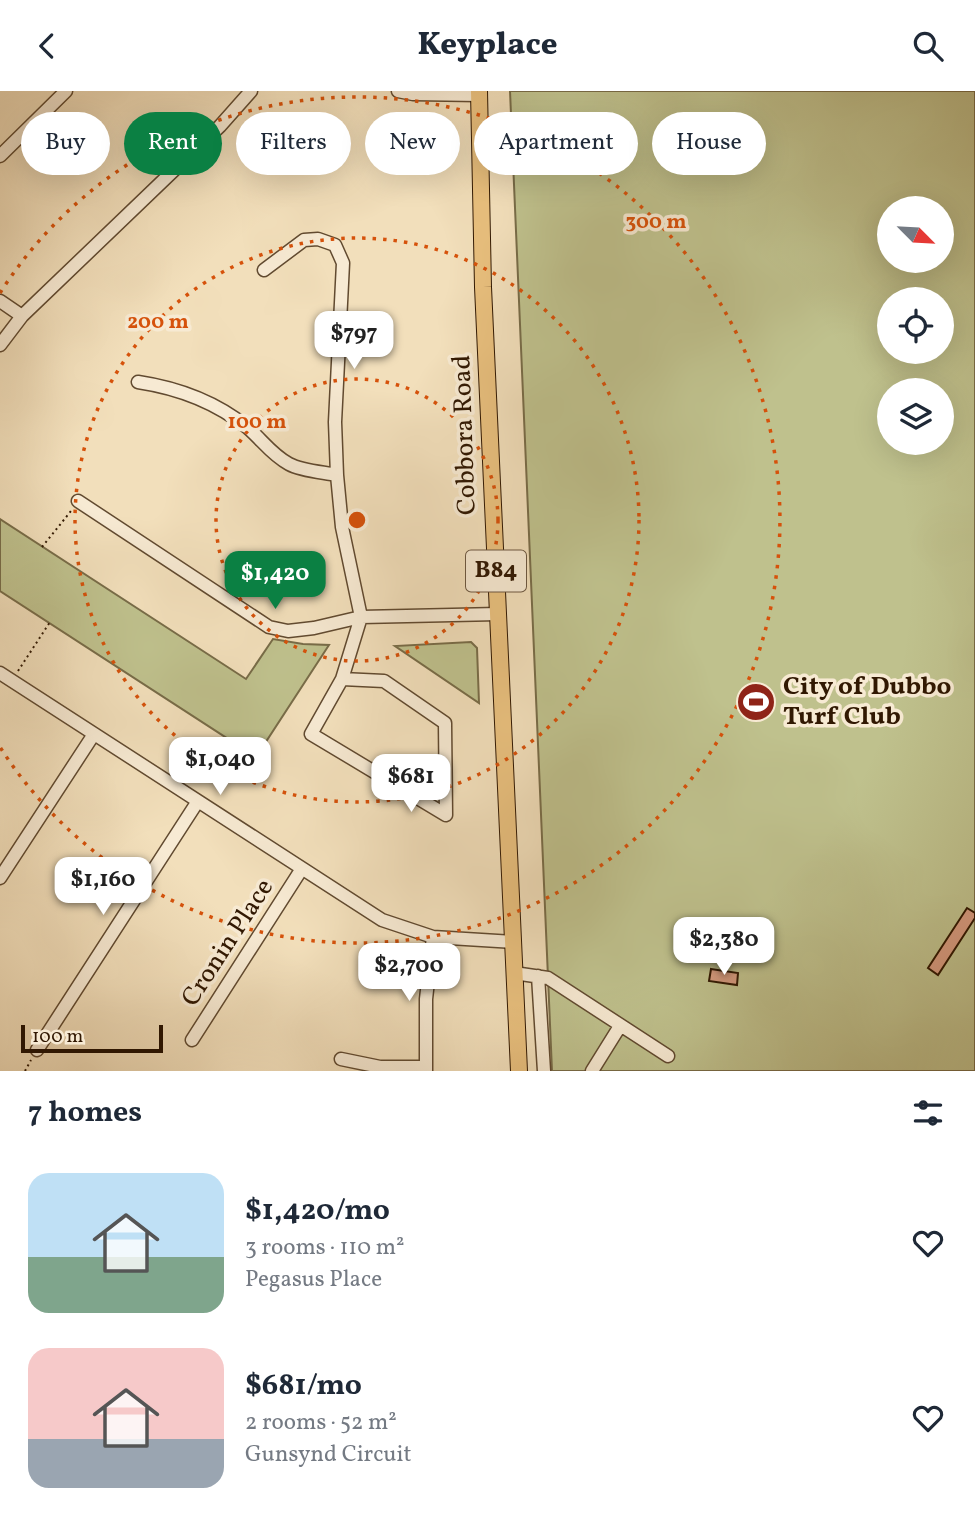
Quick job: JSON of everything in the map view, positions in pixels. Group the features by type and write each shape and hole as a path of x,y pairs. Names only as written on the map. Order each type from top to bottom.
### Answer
{"main road":[{"name":"Cobbora Road","path":"479,93 482,259 519,1071"}],"street":[{"path":"2,151 66,91"},
{"path":"0,345 22,316 220,126 251,91"},
{"path":"398,91 413,94 479,93"},
{"path":"264,270 304,240 311,239 335,245 343,263 335,422 337,475 342,527 360,617 342,679 311,734 446,815 445,723 384,681 342,679"},
{"path":"0,300 22,316"},
{"path":"138,382 189,394 220,409 249,429 272,453 292,466 337,475"},
{"path":"78,501 269,627 288,631 360,617 498,614"},
{"path":"6,677 382,920 433,937 513,942"},
{"path":"0,879 94,734"},
{"path":"37,1050 198,801"},
{"name":"Cronin Place","path":"192,1040 302,870"},
{"path":"341,1059 380,1067 426,1069 426,999 433,937"},
{"path":"514,973 548,978 668,1056"},
{"path":"538,976 544,1071"},
{"path":"592,1071 620,1026"}],"path":[{"path":"42,547 78,501"},
{"path":"6,677 50,622"},
{"path":"25,1071 37,1050"}],"green space":[{"name":"City of Dubbo Turf Club","path":"510,91 975,91 975,1071 552,1071 514,175 638,175 638,112 511,112"},
{"path":"0,519 246,679 273,639 329,645 256,757 0,591"},
{"path":"471,642 477,648 479,703 395,646"}],"building":[{"path":"967,908 975,913 975,918 938,975 928,968"},
{"path":"711,969 738,973 737,985 709,981"}],"place":[{"name":"City of Dubbo Turf Club","path":"756,702"}]}
